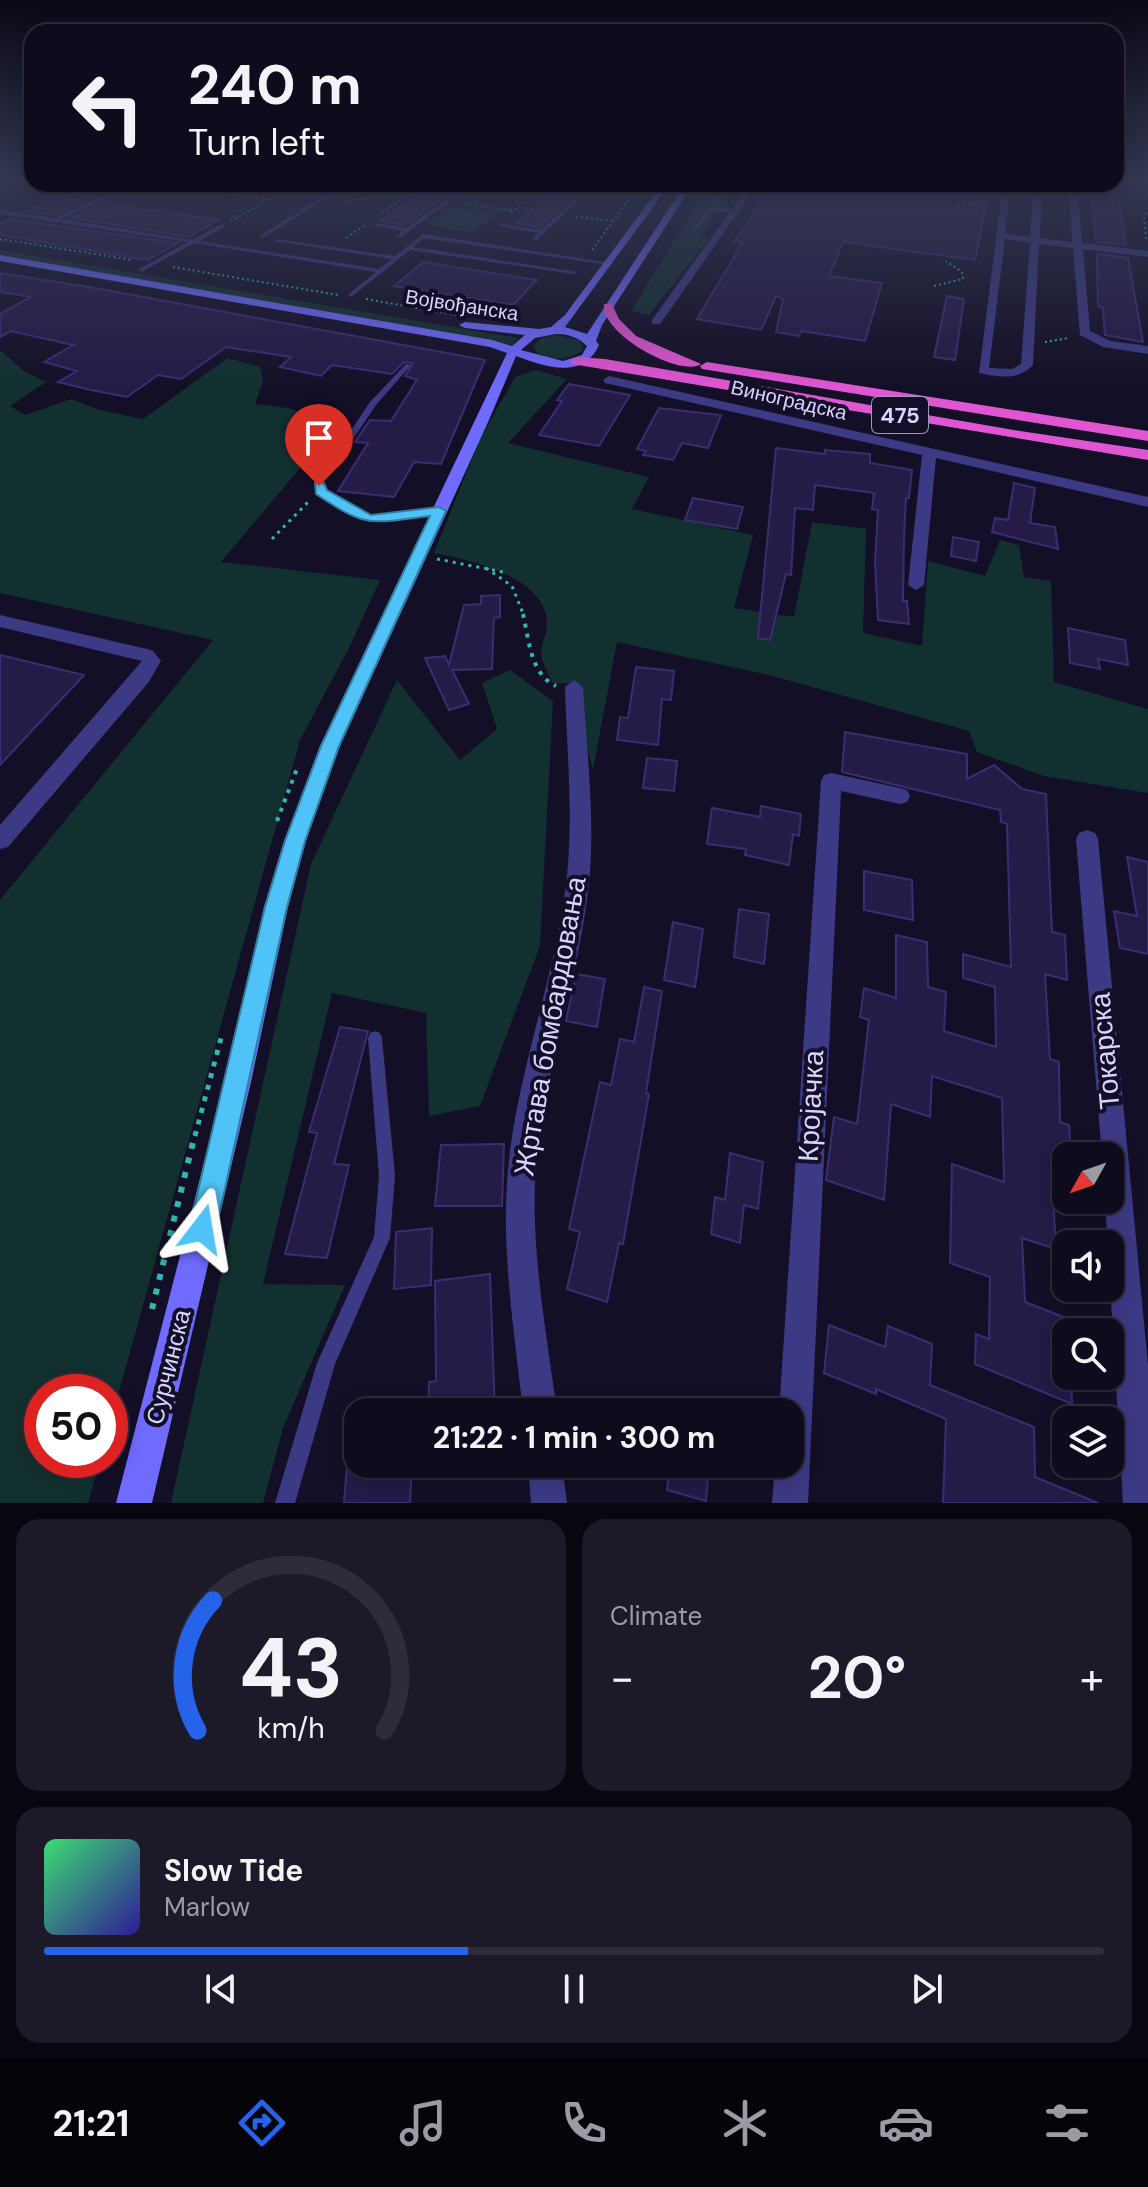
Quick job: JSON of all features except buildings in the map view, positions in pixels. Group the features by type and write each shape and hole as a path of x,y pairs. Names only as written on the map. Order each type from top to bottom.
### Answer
{"highway":[{"path":"608,307 614,325 628,338 694,364"},
{"name":"475","path":"591,343 694,364 1148,436"},
{"name":"475","path":"577,361 605,363 1020,436 1148,455"}],"main road":[{"path":"7,247 260,290"},
{"path":"554,331 569,317 620,247"},
{"path":"471,340 491,351 502,370 522,365 577,361 590,354 591,343 608,307 647,247"},
{"name":"Војвођанска","path":"0,258 520,349 541,363"},
{"name":"Војвођанска","path":"456,319 518,333 540,333"},
{"path":"520,349 540,333 554,331 575,333 591,343"},
{"name":"Сурчинска","path":"134,1503 238,1082 276,907 295,841 330,746 502,370 520,349"}],"street":[{"path":"656,322 709,247"},
{"path":"999,247 983,370 1005,374 1020,372 1027,365 1035,247"},
{"path":"1076,247 1084,333 1107,344 1148,350"},
{"path":"1093,247 1148,254"},
{"name":"Виноградска","path":"609,380 1148,502"},
{"path":"916,585 929,453"},
{"path":"0,621 147,655 152,661 141,678 0,840"},
{"name":"Жртава бомбардовања","path":"539,1398 521,1232 521,1183 528,1129 577,890 563,686"},
{"name":"Кројачка","path":"790,1503 831,781 900,796"},
{"name":"Токарска","path":"1087,839 1124,1247 1141,1503"},
{"path":"546,1478 549,1503"}],"lane":[{"path":"141,270 181,247"},
{"name":"Војвођанска","path":"224,247 380,271"},
{"path":"320,247 397,258"},
{"path":"492,247 609,263"},
{"path":"345,300 409,248 574,272"},
{"path":"485,259 497,248"},
{"path":"408,365 370,408 320,482 321,492 355,514 370,519 439,511"},
{"path":"285,1503 326,1363 382,1238 387,1176 375,1038"}],"path":[{"path":"52,247 345,300"},
{"path":"588,255 594,247"},
{"path":"934,286 963,279 962,272 946,261"},
{"path":"361,298 456,319"},
{"path":"272,539 313,496 321,492"},
{"path":"419,557 503,572"},
{"path":"486,568 515,589 528,624 542,682 563,686"}],"green space":[{"path":"670,247 702,247 649,315 631,311"},
{"path":"0,250 518,338 512,345 0,255"},
{"path":"557,335 579,340 582,351 559,359 536,352 533,346 542,338"},
{"path":"0,350 25,372 46,382 10,406 25,415 71,399 96,409 143,419 228,358 260,367 263,381 255,404 288,408 337,424 221,562 380,580 349,648 300,740 124,1374 24,1374 24,1478 95,1478 88,1503 0,1503 0,900 213,640 0,593"},
{"path":"536,370 567,379 508,443 649,477 632,509 753,535 734,608 794,617 812,522 866,529 863,633 922,646 928,561 985,576 1000,540 1019,545 1024,577 1051,581 1054,682 1148,709 1148,793 1044,776 977,752 969,731 773,676 617,642 593,769 584,738 581,684 552,683 541,654 547,623 543,607 534,593 503,573 434,553 480,439 515,377"},
{"path":"510,670 553,701 540,946 480,1106 429,1116 426,1013 332,993 263,1284 345,1285 283,1428 263,1503 171,1503 311,864 397,680 460,760 497,729 482,683"}],"route":[{"path":"202,1229 276,907 311,792 439,511 370,519 355,514 321,492 319,486"}]}
